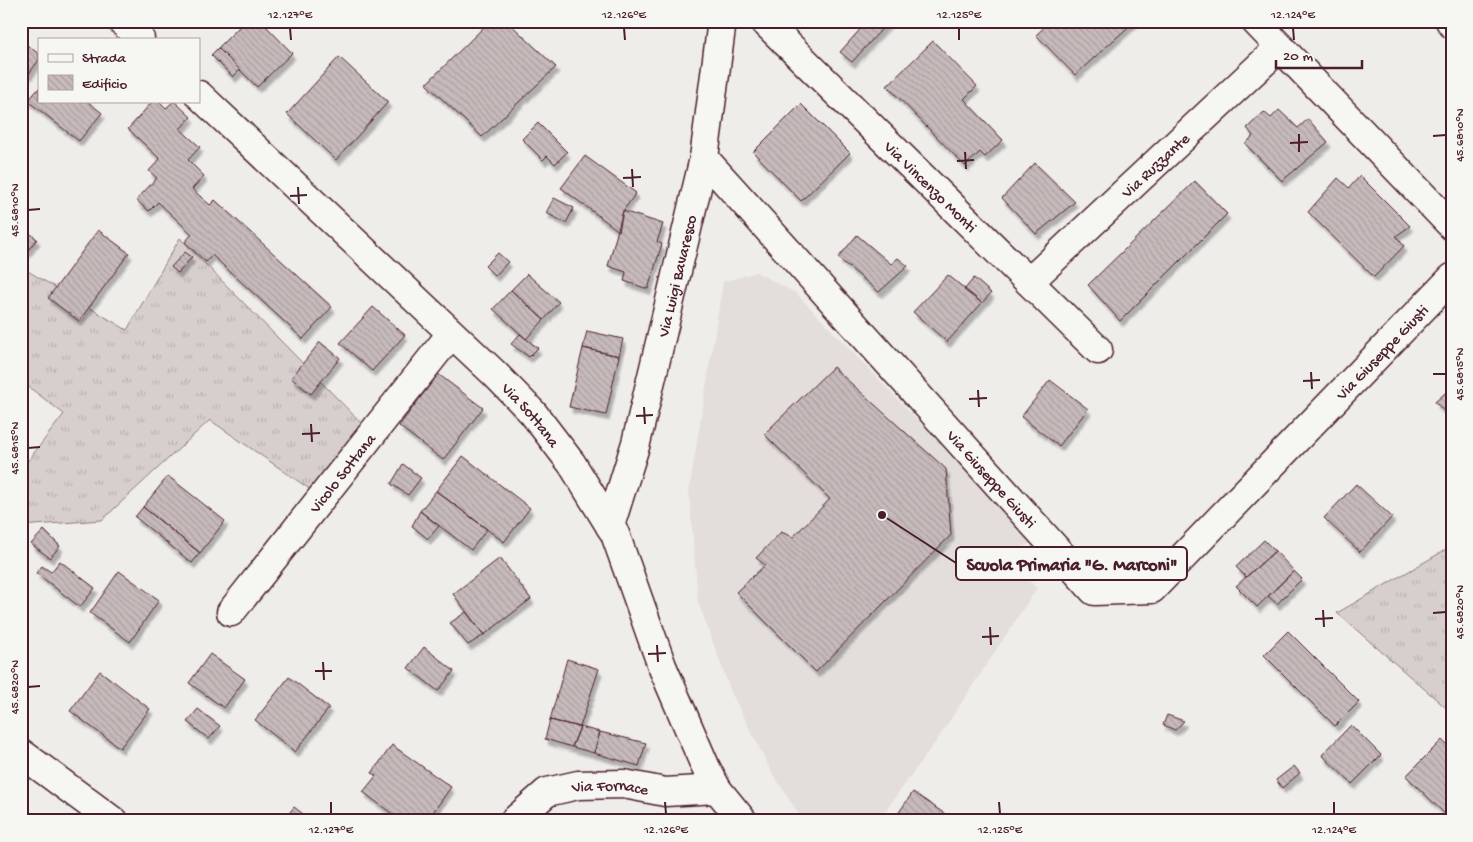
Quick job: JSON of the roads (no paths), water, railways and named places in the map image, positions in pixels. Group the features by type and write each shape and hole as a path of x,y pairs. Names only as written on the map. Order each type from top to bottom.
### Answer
{"street":[{"path":"122,21 139,38"},
{"name":"Via Luigi Bavaresco","path":"610,526 636,443 704,158 722,21"},
{"name":"Via Vincenzo Monti","path":"764,21 1098,350"},
{"path":"1255,21 1452,226"},
{"name":"Via Ruzzante","path":"1029,282 1280,47"},
{"name":"Via Sottana","path":"200,95 533,414 572,464 615,534 662,666 717,789 743,821"},
{"name":"Via Giuseppe Giusti","path":"704,158 1094,591 1152,590 1452,278"},
{"name":"Vicolo Sottana","path":"231,612 451,334"},
{"path":"21,753 113,821"},
{"name":"Via Fornace","path":"514,821 547,792 578,785 624,784 665,792 717,789"}],"place":[{"name":"Scuola Primaria \"G. Marconi\"","path":"882,515"}]}
